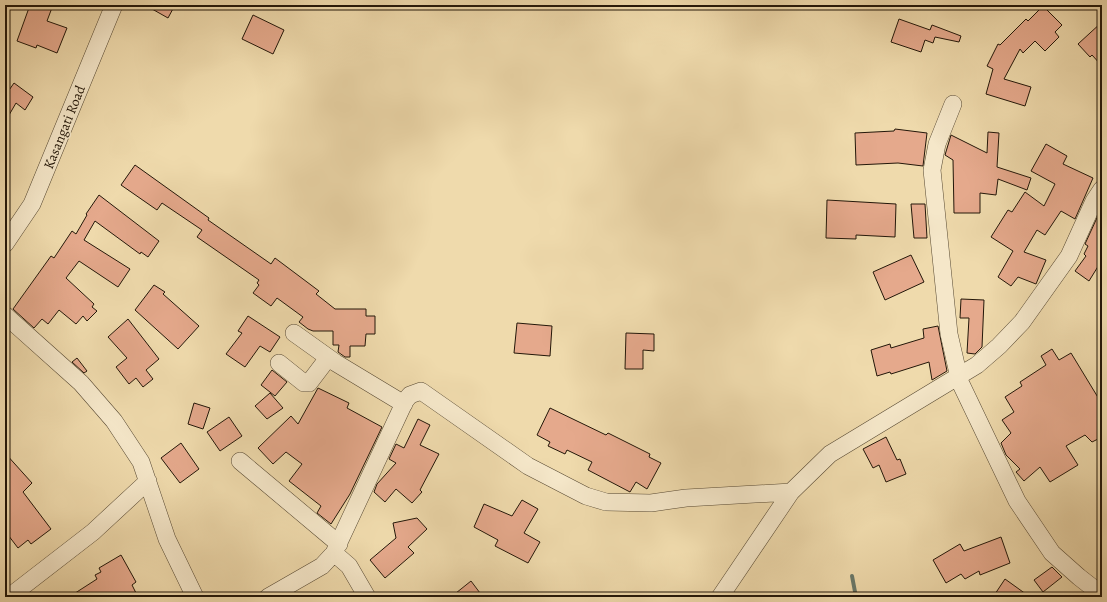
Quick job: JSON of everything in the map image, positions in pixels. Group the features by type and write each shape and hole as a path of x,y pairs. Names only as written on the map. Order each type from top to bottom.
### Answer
{"street":[{"name":"Kasangati Road","path":"5,244 32,204 114,5"},
{"path":"953,104 937,144 932,170 949,334 958,377 1016,501 1052,552 1079,577 1102,595"},
{"path":"720,597 791,492 830,454 977,365 1022,322 1068,256 1094,201 1102,189"},
{"path":"5,315 81,383 114,421 141,462 167,539 195,597"},
{"path":"294,333 328,358 404,404"},
{"path":"279,363 304,383 309,383 328,358"},
{"path":"268,597 322,566 336,549 404,404 410,395 421,390 426,392 528,466 586,496 606,502 651,503 686,498 791,492"},
{"path":"240,461 336,549 349,566 367,597"},
{"path":"9,597 93,532 148,481"}],"building":[{"path":"30,5 53,5 47,21 67,28 57,53 37,45 36,48 17,41"},
{"path":"145,5 175,5 168,18"},
{"path":"1043,6 1062,25 1055,32 1059,37 1045,51 1035,41 1023,53 1020,49 1004,79 1031,87 1025,106 986,94 993,69 987,66 998,44 1000,45 1026,19 1028,21"},
{"path":"253,15 284,30 273,54 242,39"},
{"path":"899,19 930,30 932,25 961,36 959,42 935,37 933,43 925,40 921,52 891,42"},
{"path":"1102,22 1102,66 1092,55 1090,57 1078,44"},
{"path":"14,83 33,97 25,110 16,103 5,122 5,96"},
{"path":"895,129 927,133 923,166 898,163 856,165 855,133 894,131"},
{"path":"988,132 999,133 997,167 1031,178 1027,190 998,179 996,195 980,193 980,213 954,213 953,160 945,155 951,135 987,153"},
{"path":"1046,144 1067,156 1063,164 1093,178 1075,219 1061,211 1045,235 1037,230 1024,252 1046,260 1036,284 1018,277 1011,286 998,277 1013,251 991,237 1008,210 1012,212 1025,192 1044,206 1055,184 1031,171"},
{"path":"135,165 209,218 208,220 271,264 275,258 319,291 316,294 335,309 366,309 366,316 375,316 375,334 366,334 365,346 350,346 350,357 345,357 338,352 339,345 333,345 333,331 313,331 308,329 299,322 303,317 277,298 271,306 253,293 259,285 257,283 259,280 197,237 202,230 162,203 157,210 121,185"},
{"path":"99,195 159,241 148,257 141,252 140,254 95,221 84,240 130,269 118,287 79,261 66,278 94,304 92,307 97,311 87,321 83,316 76,324 59,310 48,324 42,319 34,328 13,309 51,256 54,258 72,231 76,234 87,215 86,214"},
{"path":"827,200 896,204 895,237 856,235 856,239 826,238"},
{"path":"911,204 925,204 927,238 914,238"},
{"path":"1101,209 1102,260 1089,281 1075,271 1086,256 1084,254 1088,246 1085,244"},
{"path":"911,255 924,282 885,300 873,272"},
{"path":"154,285 165,292 163,294 199,326 178,349 135,310"},
{"path":"961,299 984,300 982,347 975,354 967,353 969,318 960,318"},
{"path":"248,316 280,337 270,352 260,346 245,367 226,354 242,333 238,331"},
{"path":"128,319 159,359 146,370 153,379 143,387 136,378 129,384 116,367 127,358 108,337"},
{"path":"517,323 552,326 550,356 514,353"},
{"path":"938,326 947,371 932,380 929,362 891,374 890,372 877,376 871,350 890,344 891,348 924,338 923,329"},
{"path":"626,333 654,334 654,351 643,350 643,369 625,369"},
{"path":"1052,349 1059,360 1071,353 1102,404 1102,437 1092,442 1085,435 1066,446 1078,465 1050,482 1040,467 1024,481 1016,472 1020,469 1006,455 1001,443 1011,433 1002,420 1014,412 1005,397 1022,386 1020,382 1046,365 1041,356"},
{"path":"77,358 87,371 84,373 72,362"},
{"path":"272,370 287,382 275,396 261,385"},
{"path":"318,388 349,403 347,408 382,427 350,494 331,524 317,513 321,506 289,481 302,464 286,452 273,464 258,448 291,416 298,424"},
{"path":"270,393 283,408 267,419 255,406"},
{"path":"194,403 210,408 203,429 188,424"},
{"path":"550,408 606,435 608,433 650,454 649,457 661,463 647,489 636,482 630,492 588,470 592,462 567,450 565,454 548,446 550,442 537,435"},
{"path":"229,417 242,436 220,451 207,432"},
{"path":"418,419 430,425 420,445 439,454 420,490 422,492 412,503 396,489 385,502 374,492 377,484 396,463 389,459 396,444 404,448"},
{"path":"886,437 897,460 900,459 906,474 886,482 879,465 873,468 863,449"},
{"path":"181,443 199,469 180,483 161,458"},
{"path":"5,453 32,483 23,492 51,529 31,544 28,540 18,548 5,531"},
{"path":"522,500 538,509 524,533 540,542 528,563 495,546 498,540 474,527 484,504 512,516"},
{"path":"417,518 427,529 408,547 414,553 385,578 370,560 396,538 393,523"},
{"path":"1001,537 1010,563 980,575 979,571 965,579 961,574 946,583 933,560 960,544 964,551"},
{"path":"121,555 136,582 132,585 136,593 128,597 69,597 97,579 95,575 101,572 99,568"},
{"path":"1052,567 1062,577 1043,592 1034,580"},
{"path":"1005,579 1030,597 993,597"},
{"path":"471,581 483,597 451,597"}],"waterway":[{"path":"852,576 856,597"}]}
